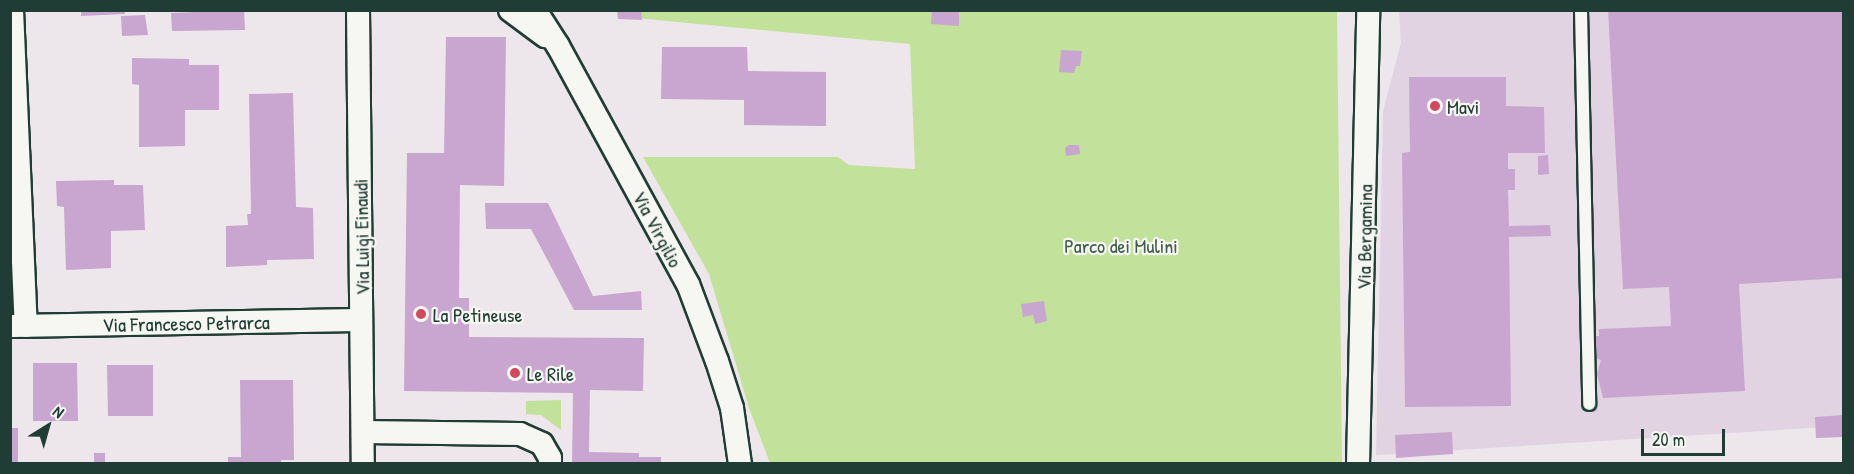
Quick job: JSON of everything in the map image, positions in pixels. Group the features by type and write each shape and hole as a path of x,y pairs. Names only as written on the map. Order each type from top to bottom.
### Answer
{"street":[{"path":"12,10 18,326"},
{"name":"Via Luigi Einaudi","path":"358,10 363,464"},
{"path":"510,10 558,46"},
{"name":"Via Virgilio","path":"535,10 558,46 688,284 732,408 740,464"},
{"name":"Via Bergamina","path":"1358,464 1368,10"},
{"name":"Via Francesco Petrarca","path":"18,326 362,320"},
{"path":"363,432 520,434 542,444 550,458 550,464"}],"lane":[{"path":"1581,10 1589,404"}],"shaded area":[{"path":"1399,11 1843,11 1843,426 1376,455 1383,111 1401,43"}],"green space":[{"name":"Parco dei Mulini","path":"636,11 1337,11 1342,463 770,463 749,408 709,274 643,157 838,157 849,165 915,169 910,44 636,18"},
{"path":"561,400 561,430 541,415 526,414 526,401"}],"building":[{"path":"81,10 125,10 125,14 81,16"},
{"path":"244,10 245,30 172,31 171,13"},
{"path":"617,10 641,10 642,20 618,19"},
{"path":"932,10 959,10 959,26 931,24"},
{"path":"1608,10 1844,10 1844,278 1739,284 1745,391 1603,398 1597,374 1601,360 1596,358 1596,336 1599,336 1599,329 1671,326 1669,287 1623,289"},
{"path":"145,15 148,35 122,36 121,16"},
{"path":"446,37 506,37 504,186 460,185 459,298 469,298 469,337 644,338 643,391 590,390 589,452 639,453 639,457 661,457 661,464 572,464 573,393 404,391 407,153 444,153"},
{"path":"662,47 747,47 748,71 826,72 826,126 744,125 744,100 661,99"},
{"path":"1061,50 1082,51 1080,66 1076,66 1074,73 1059,72"},
{"path":"132,58 189,59 189,65 219,65 219,110 185,110 185,146 139,147 139,85 132,84"},
{"path":"1409,77 1506,77 1506,106 1544,107 1545,153 1508,153 1508,169 1515,169 1515,190 1508,190 1509,226 1550,225 1551,236 1509,237 1511,406 1405,407 1402,153 1410,152"},
{"path":"293,93 296,207 313,208 314,259 267,260 267,265 226,267 226,226 248,225 247,214 251,214 249,94"},
{"path":"1069,145 1079,145 1080,154 1066,156 1065,148"},
{"path":"1548,155 1549,174 1538,175 1538,156"},
{"path":"114,180 114,185 143,185 145,230 111,231 111,268 66,270 64,207 57,206 56,181"},
{"path":"485,203 548,203 593,296 641,291 642,310 574,310 531,229 486,229"},
{"path":"1044,301 1047,321 1035,324 1033,315 1023,317 1021,304"},
{"path":"33,363 77,363 78,421 33,421"},
{"path":"107,365 153,365 153,416 108,416"},
{"path":"240,380 293,380 294,460 281,460 281,464 228,464 228,457 241,457"},
{"path":"1843,415 1844,437 1816,438 1815,417"},
{"path":"10,428 18,428 18,464 10,464"},
{"path":"1452,432 1453,454 1396,458 1395,435"},
{"path":"94,453 105,453 105,464 94,464"}],"place":[{"name":"Mavi","path":"1435,106"},
{"name":"La Petineuse","path":"421,314"},
{"name":"Le Rile","path":"515,373"}]}
